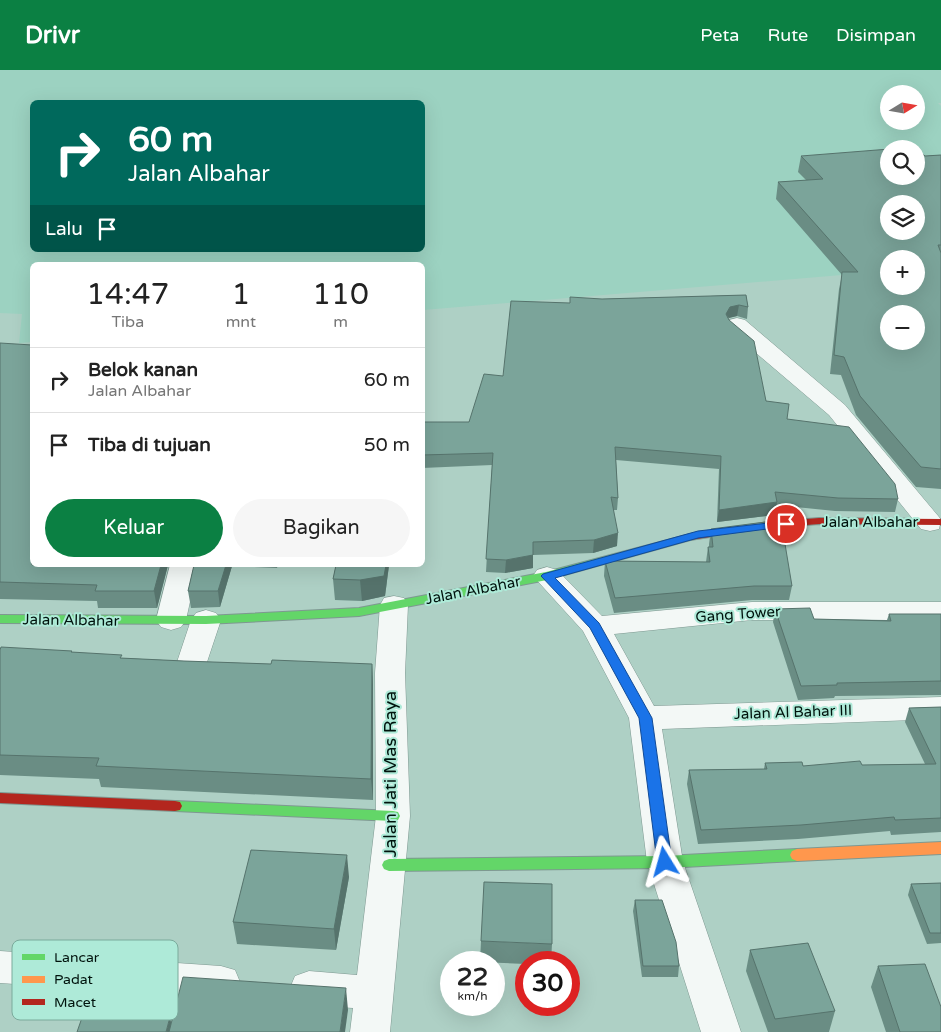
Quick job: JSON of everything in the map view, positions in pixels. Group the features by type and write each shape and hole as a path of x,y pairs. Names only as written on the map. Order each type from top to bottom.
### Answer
{"street":[{"path":"738,326 837,410 935,522"},
{"name":"Jalan Albahar","path":"0,619 206,620 359,612 547,576 698,534 819,521 935,522"},
{"path":"171,620 184,567"},
{"path":"547,576 595,626 645,718 665,862 721,1032"},
{"name":"Jalan Jati Mas Raya","path":"370,1032 393,816 376,672 394,605"},
{"name":"Gang Tower","path":"595,626 752,611 941,611"},
{"path":"206,620 177,664 221,666"},
{"name":"Jalan Al Bahar III","path":"645,718 941,708"},
{"path":"0,798 393,816"},
{"path":"389,865 665,862 941,848"},
{"path":"178,979 374,992"}],"shaded area":[{"path":"0,70 941,70 941,103 938,103 941,106 941,267 925,262 925,250 880,250 880,272 425,310 425,262 30,262 30,342 19,343 22,314 0,313"}],"building":[{"path":"880,150 880,185 925,185 925,156 941,155 941,245 938,245 941,253 941,469 921,467 860,396 844,357 834,355 842,272 858,272 778,182 823,179 801,156"},
{"path":"746,295 748,307 739,305 730,307 726,314 729,320 754,341 766,401 789,404 787,419 849,427 895,484 898,499 838,498 775,492 777,502 719,510 721,456 615,447 618,498 611,497 618,533 594,540 533,542 533,555 506,560 486,559 493,453 425,455 425,422 469,422 484,374 503,376 511,301 570,303 570,297 602,299"},
{"path":"0,343 30,345 30,567 160,567 154,591 95,591 97,585 0,582"},
{"path":"781,520 792,586 754,586 615,598 605,561 710,562 708,547 713,547 711,529"},
{"path":"194,567 225,567 218,591 188,591"},
{"path":"336,567 386,567 384,576 360,580 333,579"},
{"path":"810,608 814,619 891,621 889,614 941,614 941,681 837,683 837,685 801,686 775,609"},
{"path":"1,647 122,655 120,658 184,661 271,664 272,660 372,664 371,779 96,766 99,758 0,755"},
{"path":"941,707 941,818 895,820 894,817 801,825 701,830 689,770 767,769 765,763 802,762 803,766 860,761 862,765 936,764 909,708"},
{"path":"251,850 347,855 334,929 233,922"},
{"path":"484,882 552,884 552,944 481,941"},
{"path":"941,883 941,933 930,933 911,884"},
{"path":"635,900 662,900 676,942 679,966 643,966"},
{"path":"808,943 835,1011 775,1019 750,950"},
{"path":"925,964 941,1007 941,1032 900,1032 878,966"},
{"path":"183,977 346,988 340,1032 169,1032 172,1020 178,1020 178,997"},
{"path":"81,1020 169,1020 166,1032 77,1032"}],"traffic: fast":[{"path":"0,619 206,620 359,612 547,576 690,537"},
{"path":"175,806 393,816"},
{"path":"389,865 665,862 797,855"}],"traffic: slow":[{"path":"797,855 941,848"}],"traffic: jam":[{"path":"690,537 769,525 819,521 941,522"},
{"path":"0,798 175,806"}],"route":[{"path":"665,862 645,718 595,626 547,576 698,534 786,524"}]}
